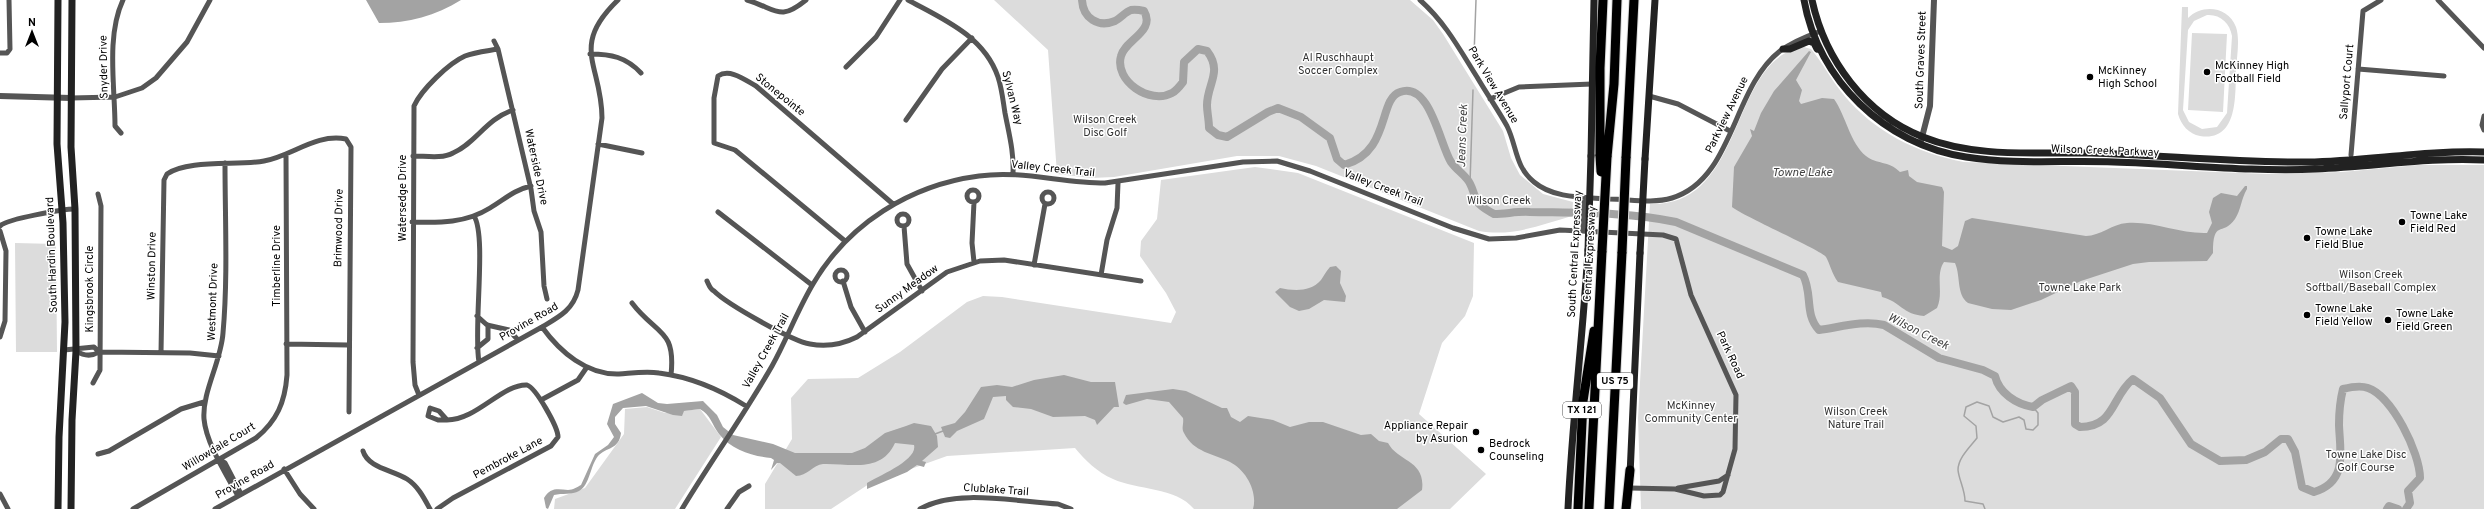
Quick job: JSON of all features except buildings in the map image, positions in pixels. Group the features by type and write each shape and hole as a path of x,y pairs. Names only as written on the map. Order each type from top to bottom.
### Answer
{"highway":[{"path":"1600,156 1600,68 1604,0"},
{"name":"Central Expressway","path":"1589,509 1604,207 1600,156 1614,84 1617,0"},
{"name":"US 75","path":"1609,509 1634,0"},
{"name":"TX 121","path":"1578,509 1583,401 1592,337 1599,312"},
{"path":"1626,509 1630,470"}],"main road":[{"name":"South Hardin Boulevard","path":"58,0 57,144 62,209 64,350 58,437 58,509"},
{"name":"South Hardin Boulevard","path":"71,509 72,420 76,351 75,209 70,147 72,0"},
{"name":"South Central Expressway","path":"1568,509 1576,389 1584,311 1588,250 1600,156 1592,84 1594,0"},
{"path":"1630,509 1630,470 1640,253 1655,0"},
{"name":"Wilson Creek Parkway","path":"1804,0 1810,27 1817,32 1835,62 1861,94 1893,121 1922,137 1965,149 2268,162 2366,158 2428,152 2484,152"},
{"name":"Wilson Creek Parkway","path":"1812,0 1817,32 1827,61 1843,87 1878,120 1920,144 1966,157 2263,170 2367,166 2431,160 2484,160"},
{"path":"1783,49 1790,49 1803,42 1812,42 1833,75 1843,87"},
{"path":"1966,157 1976,155 2006,156 2011,151"},
{"path":"2366,158 2367,166"}],"street":[{"path":"0,53 10,52 9,0"},
{"name":"Snyder Drive","path":"121,133 114,126 115,97 113,32 116,13 122,0"},
{"path":"0,96 57,98 115,97 142,88 156,78 187,42 210,0"},
{"name":"Provine Road","path":"215,509 284,469 542,327 568,311 576,299 602,112 590,54 596,27 605,14 618,0"},
{"path":"747,0 784,13 793,10 806,0"},
{"path":"846,66 879,34 900,0"},
{"name":"Sylvan Way","path":"908,0 955,26 972,38 988,56 998,77 1012,141 1014,173"},
{"name":"Park View Avenue","path":"1420,0 1447,28 1507,127 1518,161 1528,177 1548,190 1584,197 1651,200"},
{"name":"South Graves Street","path":"1920,144 1930,106 1934,0"},
{"name":"Sallyport Court","path":"2352,155 2363,11 2381,0"},
{"path":"2438,0 2484,48"},
{"name":"Parkview Avenue","path":"1651,200 1677,196 1701,181 1713,166 1758,75 1783,49 1817,32"},
{"path":"906,120 942,69 972,38"},
{"name":"Waterside Drive","path":"494,41 498,50 513,110 531,186 534,211 543,240 544,286 547,298"},
{"name":"Watersedge Drive","path":"419,395 413,373 412,222 414,106 420,95 460,59 471,54 498,50"},
{"path":"590,54 607,54 622,58 641,73"},
{"path":"2358,69 2444,76"},
{"name":"Stonepointe","path":"845,241 735,150 714,143 715,90 716,79 720,74 731,73 756,86 893,204"},
{"path":"1490,99 1518,86 1592,84"},
{"path":"1649,96 1678,104 1730,131"},
{"path":"413,156 442,156 454,153 496,117 513,110"},
{"path":"2484,116 2482,125 2484,130"},
{"name":"Brimwood Drive","path":"164,180 170,172 210,164 256,162 286,154 312,142 332,138 346,139 351,147 348,412"},
{"path":"598,144 642,153"},
{"name":"Timberline Drive","path":"286,154 286,378"},
{"name":"Valley Creek Trail","path":"682,509 772,366 812,285 845,241 865,223 893,204 949,181 979,176 1014,173 1082,183 1118,183 1243,162 1277,161 1310,171 1453,228 1489,239 1516,238 1554,230 1583,230 1646,234"},
{"name":"Westmont Drive","path":"225,163 224,321 219,356 204,402 207,432 240,495"},
{"name":"Winston Drive","path":"161,353 164,180"},
{"path":"1101,275 1107,240 1118,208 1118,183"},
{"path":"412,222 448,222 474,216 490,208 514,192 531,186"},
{"name":"Kingsbrook Circle","path":"93,383 100,370 101,206 98,194"},
{"path":"1583,230 1584,197"},
{"path":"974,202 972,243 974,262"},
{"path":"1034,265 1045,204"},
{"path":"0,226 6,222 62,209 75,209"},
{"path":"718,212 812,285"},
{"path":"474,216 478,230 477,346 479,362"},
{"path":"904,226 907,264 922,291"},
{"path":"0,231 6,251 5,321 0,337"},
{"name":"Park Road","path":"1630,488 1676,489 1704,496 1720,495 1735,449 1734,430 1737,406 1733,383 1691,294 1676,239 1669,235 1646,234"},
{"name":"Sunny Meadow","path":"707,281 715,292 787,336 803,343 824,345 846,342 865,332 950,270 974,262 997,260 1141,281"},
{"path":"843,281 851,307 865,332"},
{"path":"632,303 644,319 659,330 668,341 673,357 671,375"},
{"path":"477,316 488,325 509,330 518,340"},
{"path":"477,346 488,339 488,325"},
{"path":"542,327 559,348 587,367 607,373 649,372 671,375 704,384 746,406"},
{"path":"286,344 348,345"},
{"path":"76,351 83,347 94,347 99,352"},
{"path":"64,350 76,351 82,355 93,356 99,352 190,353 219,356"},
{"path":"540,400 578,380 587,367"},
{"name":"Willowdale Court","path":"133,509 256,438 274,421 284,399 286,378"},
{"name":"Pembroke Lane","path":"437,509 556,442 557,430 531,386 523,385 458,419 447,420"},
{"path":"98,454 109,452 181,409 204,402"},
{"path":"363,451 369,460 398,474 415,486 430,509"},
{"path":"284,469 304,499 314,509"},
{"path":"1676,489 1719,481 1728,474"},
{"path":"727,509 739,492 749,486"},
{"path":"0,494 8,509"},
{"name":"Clublake Trail","path":"920,509 937,501 964,497 1058,504 1071,509"}],"green space":[{"path":"994,0 1410,0 1433,20 1443,34 1503,131 1511,158 1520,175 1543,194 1573,202 1572,216 1515,231 1479,231 1316,166 1279,156 1237,156 1114,177 1091,178 1057,174 1048,50"},
{"path":"2182,7 2188,7 2188,18 2207,9 2221,11 2232,20 2236,27 2238,37 2234,103 2228,124 2222,132 2213,136 2200,136 2192,133 2186,128 2181,122 2178,114","holes":["2207,15 2212,15 2224,20 2227,23 2232,36 2227,113 2217,127 2202,129 2189,122 2183,110 2188,30 2194,21"]},
{"name":"McKinney High Football Field","path":"2192,33 2227,34 2223,112 2188,110"},
{"path":"1804,47 1811,49 1839,89 1855,107 1883,130 1913,147 1964,162 2267,174 2342,172 2418,165 2484,165 2484,509 1641,509 1638,418 1650,204 1681,199 1704,182 1721,158 1747,102 1762,76 1780,57"},
{"path":"1255,167 1298,173 1474,243 1473,296 1465,316 1442,343 1419,414 1486,474 1450,509 1194,509 1186,502 1167,493 1123,483 1107,476 1092,465 1075,448 947,456 869,484 831,509 765,509 765,484 792,439 791,398 808,379 858,378 900,352 967,302 983,296 1002,297 1171,323 1176,312 1166,293 1140,256 1141,241 1157,219 1161,180"},
{"path":"15,243 56,244 57,352 16,352"},
{"path":"647,407 665,413 700,409 721,437 675,509 554,509 555,499 585,488 624,434 625,409"}],"water":[{"path":"366,0 461,0 451,6 422,18 401,22 379,23"},
{"name":"Towne Lake","path":"1809,51 1811,52 1796,80 1802,90 1799,101 1801,104 1822,98 1834,99 1842,113 1852,137 1866,156 1874,161 1896,168 1900,172 1908,170 1909,176 1917,182 1942,187 1944,192 1942,246 1952,250 1958,246 1965,221 1972,218 2086,236 2096,234 2116,225 2127,223 2147,224 2187,232 2207,233 2212,223 2209,212 2213,198 2221,193 2237,196 2245,186 2247,186 2247,189 2235,219 2226,227 2217,232 2213,243 2213,253 2207,261 2149,262 2133,264 2081,281 2041,300 2011,310 1992,309 1968,303 1964,299 1960,290 1955,263 1944,262 1940,273 1940,296 1937,308 1924,316 1917,315 1882,297 1881,292 1838,282 1826,257 1822,254 1732,207 1734,167 1752,136 1750,129 1754,131 1761,113 1774,91"},
{"path":"1336,266 1341,271 1340,283 1346,296 1345,302 1324,300 1309,309 1299,311 1290,307 1275,292 1280,288 1302,290 1312,287 1321,280 1330,267"},
{"path":"1064,375 1091,382 1115,382 1119,407 1114,407 1097,425 1095,420 1085,416 1053,417 1031,409 1013,407 1006,400 1006,396 993,397 984,419 957,431 950,438 945,437 941,427 955,423 965,412 981,387 997,385 1012,387 1034,380"},
{"path":"1173,389 1186,391 1222,408 1227,408 1231,417 1240,422 1248,416 1273,420 1290,427 1309,422 1323,422 1361,435 1371,434 1379,441 1388,443 1392,449 1416,467 1422,480 1422,490 1397,509 1253,509 1254,496 1246,476 1241,470 1230,462 1204,452 1193,444 1183,431 1183,418 1169,402 1147,399 1126,405 1123,403 1126,395"},
{"path":"642,393 658,403 667,404 703,401 717,415 723,427 733,435 773,444 795,453 852,453 865,448 885,433 914,423 931,426 937,436 938,447 922,461 926,462 924,467 917,465 907,472 867,489 867,483 904,462 914,451 914,445 895,443 889,453 873,463 863,465 823,464 816,466 800,476 796,476 780,463 777,463 771,470 774,460 771,458 749,454 724,440 707,414 700,409 684,411 682,416 673,415 646,406 623,408 615,417 615,424 621,433 618,442 598,456 583,488 573,493 554,495 548,509 546,508 544,498 546,494 552,490 572,490 581,485 595,454 608,445 614,437 607,424 613,404"}],"waterway":[{"name":"Wilson Creek","path":"1082,0 1085,12 1092,20 1097,22 1109,23 1115,21 1131,10 1144,11 1147,18 1146,24 1143,30 1124,50 1121,56 1120,65 1128,82 1144,93 1154,96 1163,96 1172,93 1183,82 1184,62 1198,49 1207,51 1212,58 1214,65 1207,108 1209,128 1218,135 1227,137 1268,112 1278,108 1301,117 1330,138 1337,159 1344,165 1359,158 1369,149 1377,138 1393,97 1400,92 1410,91 1419,96 1433,116 1451,162 1469,182 1478,203 1494,214 1526,212 1603,214 1640,216 1676,222 1803,275 1808,289 1810,311 1814,324 1819,330 1852,324 1868,323 1884,325 1939,358 1983,370 1995,376 2000,388 2009,397 2027,406 2033,407 2042,400 2071,386 2075,392 2075,424 2080,427 2091,426 2100,422 2106,417 2120,394 2133,379 2160,398 2191,444 2220,461 2246,460 2265,452 2281,439 2288,439 2295,452 2302,487 2314,492 2325,487 2332,481 2337,474 2340,465 2339,416 2343,389 2359,386 2368,388 2377,393 2395,413 2410,441 2419,467 2420,478 2408,491 2410,503 2406,509"},
{"name":"Jeans Creek","path":"1474,56 1476,0"},
{"name":"Jeans Creek","path":"1470,183 1473,90"},
{"path":"1985,509 1983,504 1965,501 1958,470 1960,461 1977,438 1976,426 1964,416 1966,407 1977,402 1989,406 1993,417 2003,422 2019,417 2024,420 2026,429 2033,430 2038,425 2038,413 2033,407"},
{"path":"935,434 943,431"},
{"name":"Wilson Creek","path":"2387,509 2389,506 2398,509"}],"place":[{"name":"McKinney High Football Field","path":"2207,72"},
{"name":"McKinney High School","path":"2090,77"},
{"name":"Towne Lake Field Red","path":"2402,222"},
{"name":"Towne Lake Field Blue","path":"2307,238"},
{"name":"Towne Lake Field Yellow","path":"2307,315"},
{"name":"Towne Lake Field Green","path":"2388,320"},
{"name":"Appliance Repair by Asurion","path":"1476,432"},
{"name":"Bedrock Counseling","path":"1481,450"}],"park label":[{"name":"Al Ruschhaupt Soccer Complex","path":"1338,64"},
{"name":"Wilson Creek Disc Golf","path":"1105,126"},
{"name":"Wilson Creek Softball/Baseball Complex","path":"2371,281"},
{"name":"Towne Lake Park","path":"2080,288"},
{"name":"McKinney Community Center","path":"1691,412"},
{"name":"Wilson Creek Nature Trail","path":"1856,418"},
{"name":"Towne Lake Disc Golf Course","path":"2366,461"}]}
